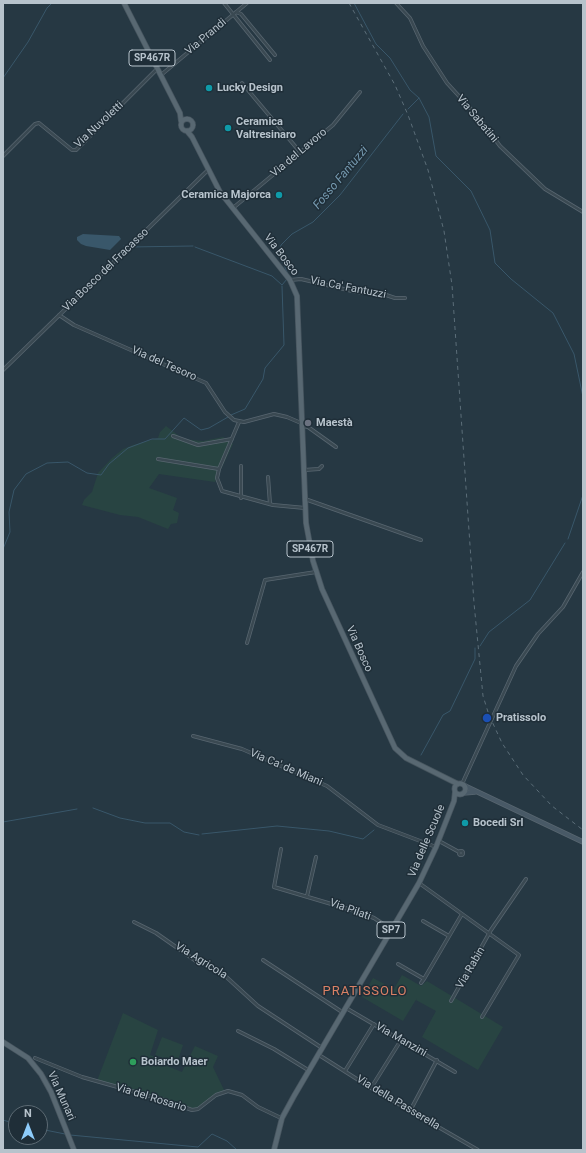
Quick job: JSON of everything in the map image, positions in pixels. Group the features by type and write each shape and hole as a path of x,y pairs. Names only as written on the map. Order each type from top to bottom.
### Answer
{"main road":[{"name":"Via Bosco","path":"124,3 184,120 193,122 189,130 220,192 288,278 297,296 305,508 310,549 316,572 391,742 399,753 406,758 443,777 583,842"},
{"name":"Via Bosco","path":"184,120 181,128 189,130"},
{"name":"Via Bosco","path":"443,777 455,791 462,793 477,792"},
{"path":"455,791 462,785"},
{"path":"462,785 462,793"},
{"name":"Via delle Scuole","path":"274,1150 282,1118 308,1070 319,1055 419,883 436,848 454,801 455,791"},
{"name":"Via delle Scuole","path":"454,801 462,793"},
{"name":"Via Munari","path":"3,1042 28,1058 41,1074 51,1092 74,1150"}],"street":[{"name":"Via Prandi","path":"224,3 235,13 270,60"},
{"name":"Via Prandi","path":"161,75 247,3"},
{"name":"Via Sabatini","path":"396,3 410,18 422,46 447,83 480,119 500,146 545,189 583,212"},
{"name":"Via Prandi","path":"235,13 241,14 275,55"},
{"name":"Via Nuvoletti","path":"3,156 35,124 39,123 72,150 76,150 157,68"},
{"path":"242,83 300,152"},
{"name":"Via del Lavoro","path":"233,208 333,125 360,92"},
{"name":"Via Bosco del Fracasso","path":"3,370 209,170"},
{"name":"Via Ca' Fantuzzi","path":"288,278 301,279 363,293 374,291 395,298 405,298"},
{"name":"Via del Tesoro","path":"58,315 74,325 206,383 226,412 234,420 239,422"},
{"path":"305,508 270,504 241,498 222,491 217,478 219,469 239,422 274,414 286,417 308,427 336,446"},
{"path":"173,436 198,446 232,439"},
{"path":"158,459 219,469"},
{"path":"241,466 241,498"},
{"path":"304,470 319,469 322,466"},
{"path":"268,477 270,504"},
{"path":"305,499 421,540"},
{"path":"247,643 264,580 316,572"},
{"path":"462,785 516,666 538,634 563,607 583,572"},
{"name":"Via Ca' de Miani","path":"193,736 242,749 321,783 378,825 436,848"},
{"path":"438,841 459,852"},
{"name":"Via Pilati","path":"281,849 274,887 374,918 392,929"},
{"path":"307,896 316,857"},
{"name":"Via Rabin","path":"451,1001 489,934 526,878"},
{"path":"419,883 518,955 482,1017"},
{"path":"421,983 462,914"},
{"path":"423,921 449,936"},
{"name":"Via Agricola","path":"134,922 156,933 196,961 222,973 258,1006 323,1048"},
{"path":"263,960 344,1010"},
{"path":"398,964 424,979"},
{"name":"Via Manzini","path":"344,1010 374,1024 455,1072"},
{"path":"345,1071 374,1024"},
{"path":"238,1031 274,1049 308,1070"},
{"path":"371,1088 401,1040"},
{"name":"Via della Passerella","path":"319,1055 371,1088 478,1150"},
{"name":"Via del Rosario","path":"35,1058 82,1077 192,1110 198,1109 221,1092 235,1092 282,1118"},
{"path":"410,1111 437,1060"}],"green space":[{"path":"166,426 183,439 203,441 223,437 233,444 215,482 159,474 149,488 177,498 173,510 179,513 177,523 171,524 168,529 138,517 120,515 82,505 84,500 92,492 98,473 112,458 123,449 158,438 160,432"},
{"path":"402,975 421,986 427,981 503,1027 478,1070 422,1037 436,1011 416,1000 417,998 403,1021 362,997 373,978 394,989"},
{"name":"Boiardo Maer","path":"123,1013 158,1030 150,1055 163,1060 162,1064 182,1072 195,1046 218,1056 213,1067 225,1092 198,1108 188,1110 97,1081"},
{"path":"162,1037 183,1045 177,1063 155,1055"}],"water":[{"path":"83,234 119,236 121,239 110,250 81,244 77,240 77,237"}],"waterway":[{"path":"3,78 28,42 47,8 52,3"},
{"path":"354,3 376,44 390,58 410,90 419,98 429,117 436,156 471,191 490,230 495,263 511,279 553,313 574,354 583,397"},
{"name":"Fosso Fantuzzi","path":"408,109 419,98"},
{"name":"Fosso Fantuzzi","path":"289,277 279,253 281,245 292,234 313,222 340,195 403,114"},
{"name":"Fosso Fantuzzi","path":"130,247 193,246"},
{"name":"Fosso Fantuzzi","path":"195,247 272,276 282,285 287,279"},
{"path":"231,415 245,409 263,379 265,368 284,345 282,286"},
{"path":"3,549 10,532 9,512 14,490 26,474 47,463 68,462 87,473 101,475 109,464 128,448 152,439 165,439 184,418 201,430 209,428 228,417"},
{"path":"568,539 583,495"},
{"path":"480,646 489,632 530,600 565,543"},
{"path":"421,755 443,715 450,711 475,659 475,648"},
{"path":"93,808 120,818 145,823 170,823 184,832 199,835"},
{"path":"3,822 77,809"},
{"path":"202,834 277,826 329,831 363,839 374,830"},
{"path":"3,1120 8,1122"},
{"path":"48,1131 65,1134"},
{"path":"70,1135 198,1147 212,1134 227,1141 237,1150"}],"railway":[{"path":"349,3 395,85 408,115 428,170 444,231 452,285 474,603 483,696 489,715 502,743 523,775 552,806 583,830"}],"place":[{"name":"Lucky Design","path":"209,88"},
{"name":"Ceramica Valtresinaro","path":"228,128"},
{"name":"Ceramica Majorca","path":"279,195"},
{"name":"Maestà","path":"308,423"},
{"name":"Pratissolo","path":"487,718"},
{"name":"Bocedi Srl","path":"465,823"},
{"name":"Boiardo Maer","path":"133,1062"}],"district":[{"name":"PRATISSOLO","path":"365,992"}]}
